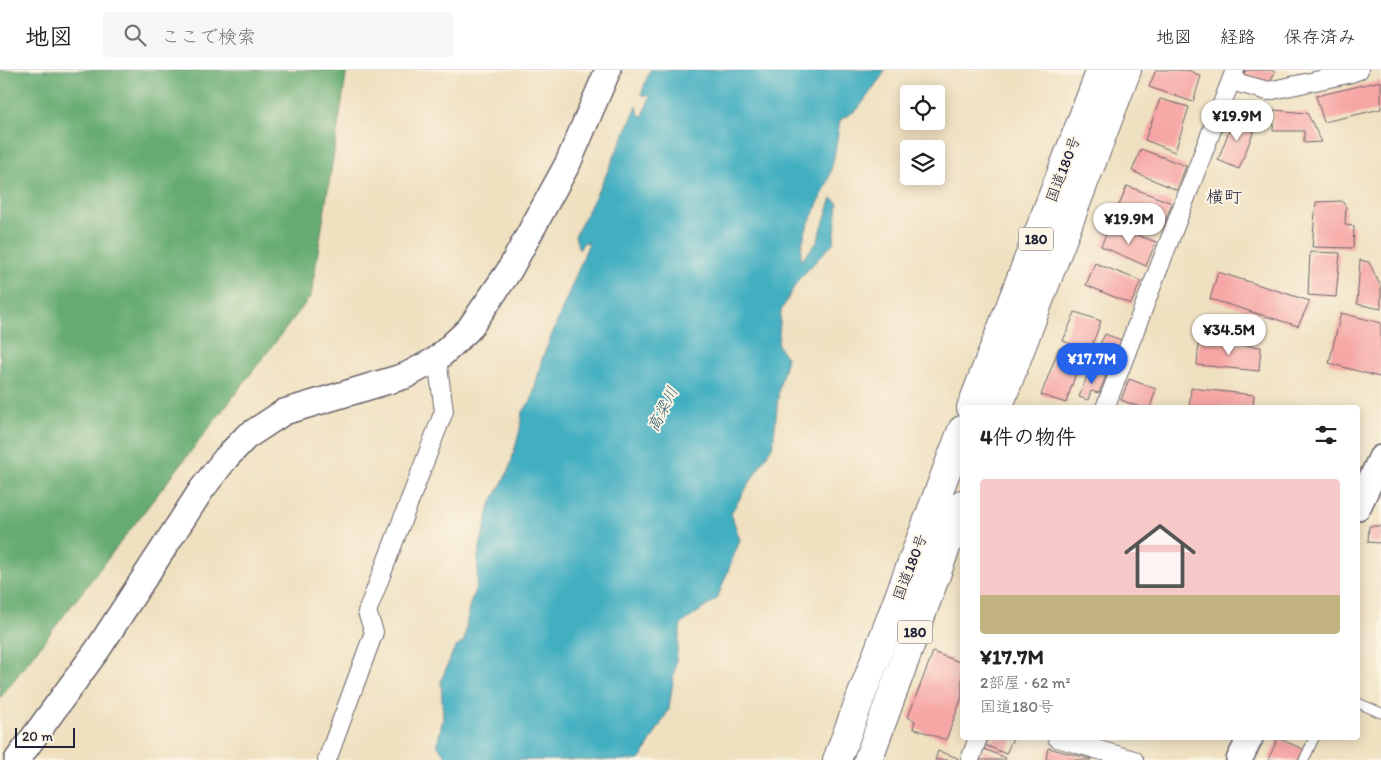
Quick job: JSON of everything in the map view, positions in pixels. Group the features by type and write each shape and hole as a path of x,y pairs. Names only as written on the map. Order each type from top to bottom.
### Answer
{"highway":[{"name":"国道180号","path":"972,405 1101,70"},
{"name":"国道180号","path":"999,405 1127,70"},
{"name":"国道180号","path":"837,760 960,435"},
{"name":"国道180号","path":"868,760 960,509"}],"street":[{"path":"17,760 98,649 202,490 226,458 246,437 284,412 405,376 437,359 469,329 509,271 568,163 608,70"},
{"path":"1106,405 1233,76 1268,91 1359,70"},
{"path":"327,760 374,632 367,612 444,411 437,359"},
{"path":"1360,503 1381,458"},
{"path":"970,760 977,740"},
{"path":"1064,740 1134,760"},
{"path":"1239,760 1249,740"}],"lane":[{"path":"1360,704 1381,713"},
{"path":"1314,740 1319,750"},
{"path":"1304,760 1314,740"}],"green space":[{"path":"0,70 347,70 311,296 0,698"}],"water":[{"name":"高梁川","path":"650,70 884,70 884,73 858,109 840,120 830,174 807,227 801,249 801,261 817,242 832,198 838,203 834,242 798,280 781,311 778,345 787,358 779,389 773,445 731,513 740,540 717,599 681,624 669,709 640,760 449,760 437,745 443,718 441,681 454,649 464,641 469,607 477,584 478,556 490,505 509,470 520,430 522,413 532,399 542,359 589,243 584,242 579,250 575,236 606,175 637,106 639,115 643,116 650,96 641,95"}],"building":[{"path":"1156,70 1188,70 1201,76 1193,102 1149,87"},
{"path":"1246,70 1270,70 1275,72 1269,84 1243,76"},
{"path":"1381,81 1381,109 1324,122 1316,96"},
{"path":"1160,99 1189,107 1175,152 1145,140"},
{"path":"1274,110 1307,113 1322,142 1304,143 1304,131 1273,131"},
{"path":"1235,115 1257,123 1239,169 1218,160"},
{"path":"1141,149 1186,166 1177,190 1132,171"},
{"path":"1127,186 1172,203 1163,227 1118,208"},
{"path":"1342,201 1346,207 1345,225 1354,226 1353,248 1312,247 1316,202"},
{"path":"1110,225 1156,242 1146,266 1101,246"},
{"path":"1310,252 1340,253 1336,297 1308,295"},
{"path":"1360,260 1369,262 1381,287 1381,309 1357,304"},
{"path":"1095,263 1141,281 1131,304 1086,285"},
{"path":"1218,272 1310,301 1298,326 1210,299"},
{"path":"1075,312 1101,321 1090,351 1063,341"},
{"path":"1341,313 1381,323 1381,370 1379,377 1329,363"},
{"path":"1105,334 1121,340 1113,359 1106,356 1102,365 1091,362"},
{"path":"1199,341 1261,347 1259,371 1197,365"},
{"path":"1059,348 1082,355 1066,403 1041,395"},
{"path":"1089,371 1106,376 1099,393 1091,391 1088,400 1079,397"},
{"path":"1129,379 1156,389 1151,405 1134,405 1121,400"},
{"path":"1191,388 1254,395 1253,405 1189,405"},
{"path":"1369,526 1381,526 1381,543 1368,542"},
{"path":"933,652 960,662 960,702 946,740 913,728 915,721 908,717"},
{"path":"988,740 1012,740 1006,754 985,745"},
{"path":"1277,740 1282,740 1305,750 1300,760 1268,760"},
{"path":"1048,748 1091,759 1091,760 1046,760"},
{"path":"984,749 1006,758 1005,760 979,760"},
{"path":"938,751 958,758 957,760 935,760"}],"district":[{"name":"横町","path":"1224,197"}]}
